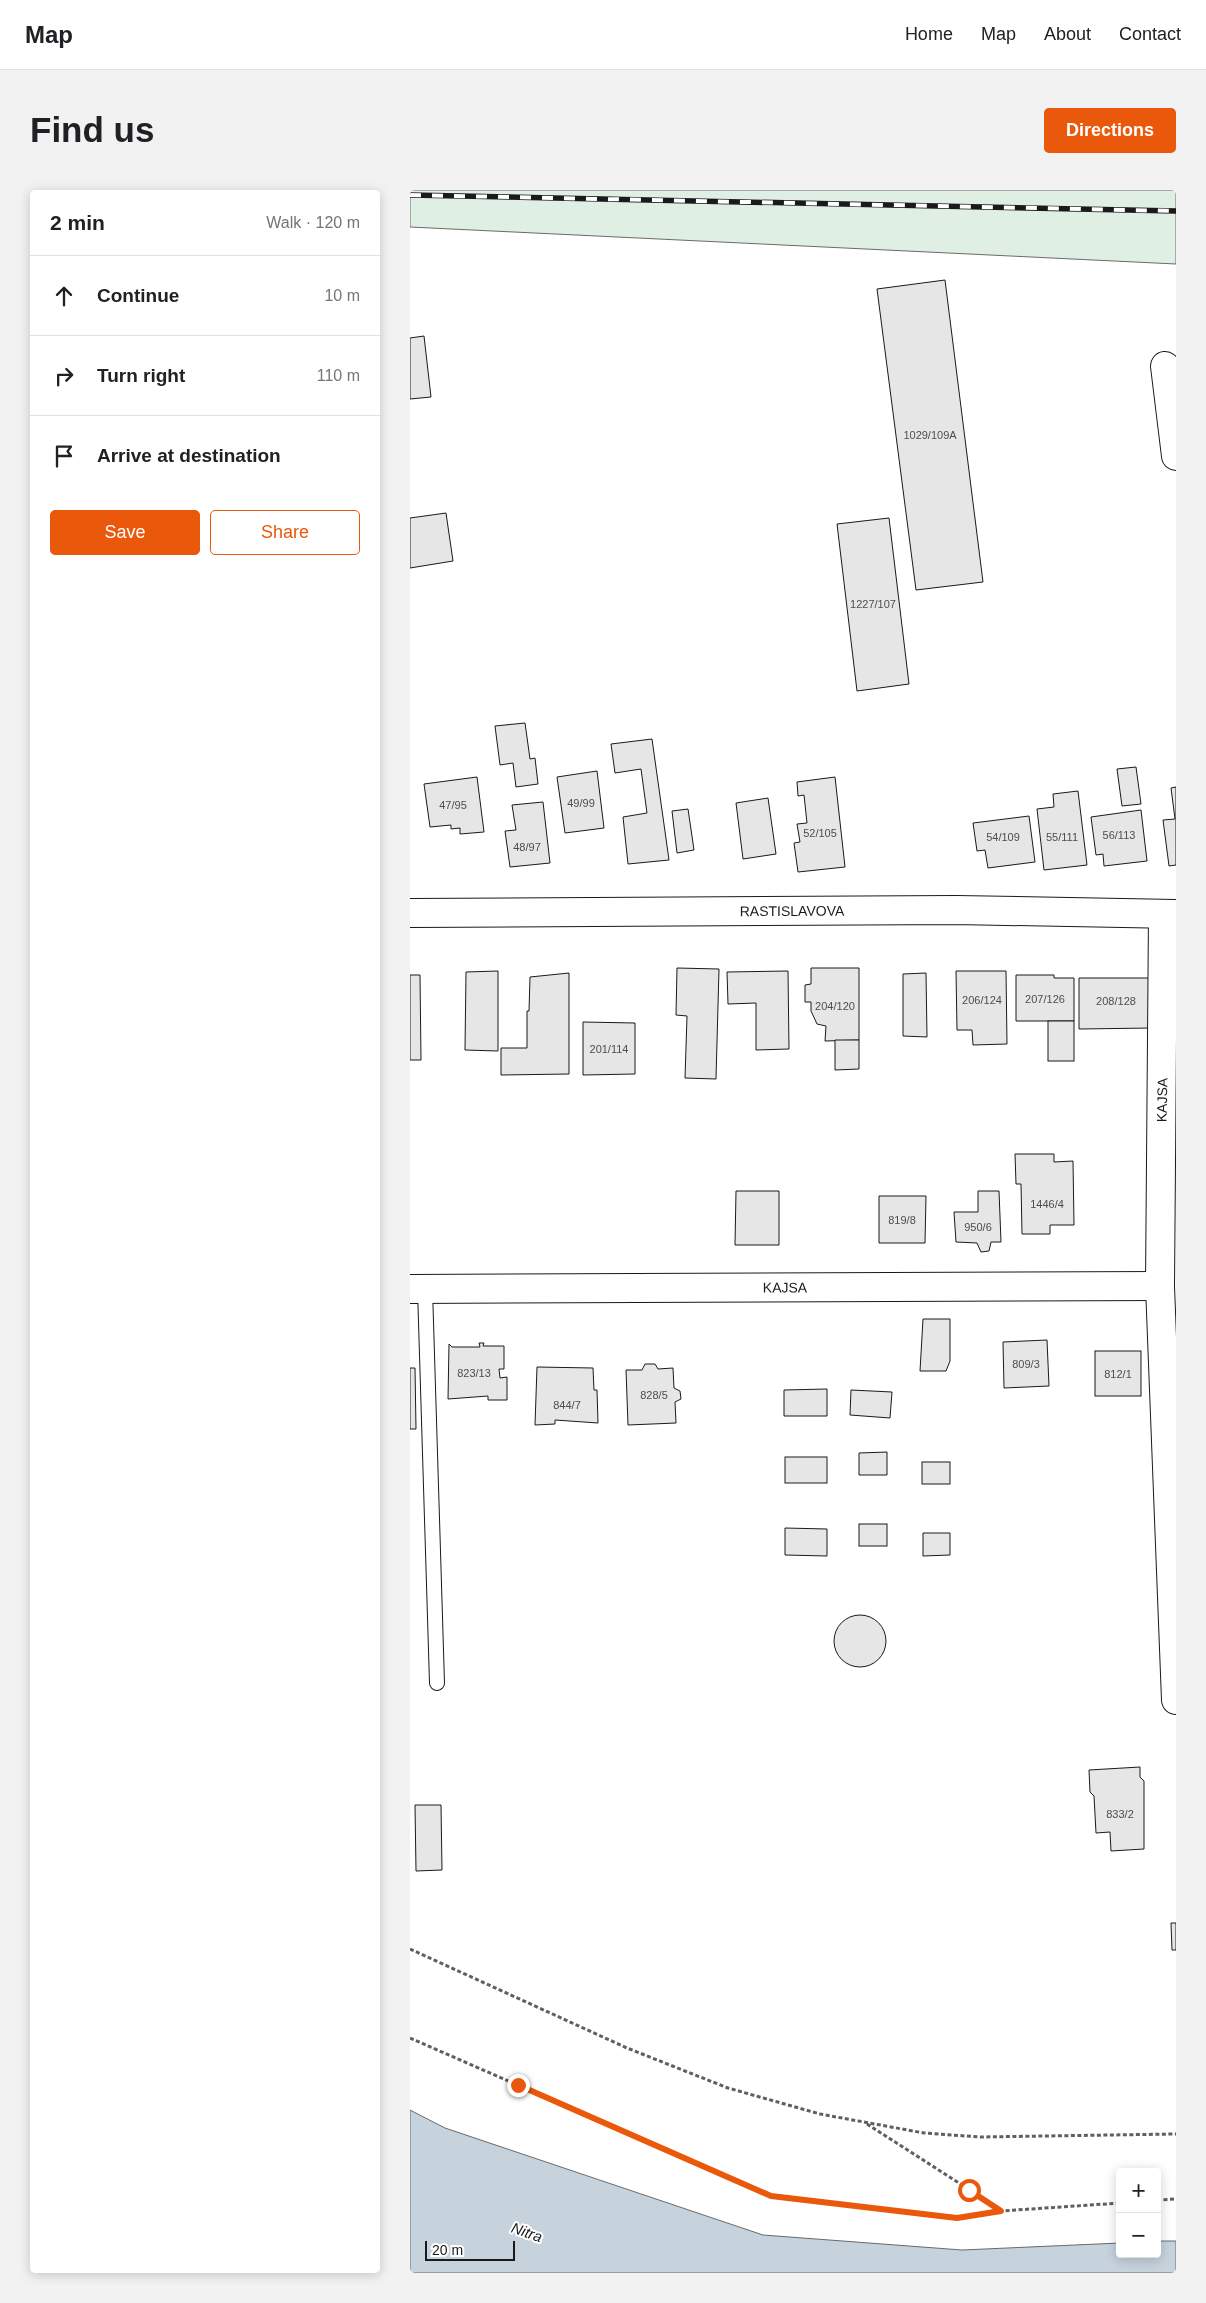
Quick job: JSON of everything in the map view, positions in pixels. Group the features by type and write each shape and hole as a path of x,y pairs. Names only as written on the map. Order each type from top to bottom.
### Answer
{"street":[{"path":"1165,366 1176,456"},
{"name":"RASTISLAVOVA","path":"410,913 956,910 1169,914"},
{"name":"KAJSA","path":"1169,914 1160,1286 1176,1700"},
{"name":"KAJSA","path":"417,1289 1160,1286"}],"lane":[{"path":"417,1289 436,1683"}],"path":[{"path":"410,1949 627,2048 728,2088 820,2114 866,2124 924,2133 980,2137 1176,2134"},
{"path":"410,2038 771,2196 957,2218 1001,2211 1116,2203"},
{"path":"866,2124 1001,2211"},
{"path":"1161,2200 1176,2198"}],"green space":[{"path":"410,190 1176,190 1176,264 410,227"}],"water":[{"name":"Nitra","path":"410,2110 445,2128 763,2235 962,2250 1116,2243 1116,2258 1161,2258 1161,2241 1176,2241 1176,2273 410,2273"}],"building":[{"path":"945,280 983,582 916,590 877,289"},
{"path":"424,336 431,397 410,399 410,338"},
{"path":"446,513 453,561 410,568 410,518"},
{"path":"889,518 909,684 857,691 837,524"},
{"path":"525,723 530,759 535,758 538,784 516,787 513,763 500,765 495,726"},
{"path":"652,739 669,860 628,864 623,817 647,813 641,769 615,773 611,744"},
{"path":"1136,767 1141,804 1122,806 1117,769"},
{"path":"597,771 604,828 565,833 557,777"},
{"path":"477,777 484,832 460,834 460,828 451,829 451,825 430,827 424,784"},
{"path":"835,777 845,867 798,872 794,843 800,842 797,824 807,823 804,795 798,796 797,782"},
{"path":"1176,787 1176,865 1169,866 1163,820 1175,819 1171,788"},
{"path":"1078,791 1087,865 1044,870 1037,809 1054,807 1053,794"},
{"path":"768,798 776,854 743,859 736,803"},
{"path":"543,802 550,863 510,867 505,831 516,830 512,805"},
{"path":"688,809 694,850 677,853 672,811"},
{"path":"1141,810 1147,861 1104,866 1103,854 1096,855 1091,817"},
{"path":"1029,816 1035,862 988,868 985,850 977,851 973,823"},
{"path":"677,968 719,969 716,1079 685,1078 687,1016 676,1015"},
{"path":"811,968 859,968 859,1040 825,1041 826,1026 817,1024 811,1011 811,1002 805,1002 805,985 811,984"},
{"path":"498,971 498,1051 465,1050 466,972"},
{"path":"788,971 789,1049 756,1050 756,1003 728,1004 727,972"},
{"path":"956,971 1006,971 1007,1044 973,1045 972,1030 957,1030"},
{"path":"569,973 569,1074 501,1075 501,1048 527,1048 527,1011 529,1011 530,977"},
{"path":"926,973 927,1037 903,1036 903,974"},
{"path":"410,975 420,975 421,1060 410,1060"},
{"path":"1016,975 1054,975 1054,978 1074,978 1074,1021 1016,1021"},
{"path":"1079,978 1152,978 1152,1028 1079,1029"},
{"path":"1048,1021 1074,1021 1074,1061 1048,1061"},
{"path":"583,1022 635,1023 635,1074 583,1075"},
{"path":"835,1040 859,1040 859,1069 835,1070"},
{"path":"1015,1154 1054,1154 1054,1162 1073,1161 1074,1225 1050,1225 1050,1234 1022,1234 1021,1184 1016,1184"},
{"path":"736,1191 779,1191 779,1245 735,1245"},
{"path":"978,1191 999,1191 1001,1242 991,1242 989,1251 981,1252 977,1243 956,1242 954,1212 978,1212"},
{"path":"879,1196 926,1196 925,1243 879,1243"},
{"path":"923,1319 950,1319 950,1361 946,1371 920,1371"},
{"path":"1047,1340 1049,1386 1004,1388 1003,1342"},
{"path":"479,1343 484,1343 483,1346 504,1346 504,1369 499,1369 500,1378 507,1377 507,1400 488,1400 488,1396 448,1399 449,1344 452,1347 480,1347"},
{"path":"1095,1351 1141,1351 1141,1396 1095,1396"},
{"path":"645,1364 655,1364 658,1369 673,1368 674,1388 680,1391 681,1399 675,1402 676,1423 628,1425 626,1370 642,1370"},
{"path":"537,1367 593,1368 594,1390 597,1390 598,1423 555,1420 555,1424 535,1425"},
{"path":"410,1368 415,1368 416,1429 410,1429"},
{"path":"827,1389 827,1416 784,1416 784,1390"},
{"path":"851,1390 892,1392 890,1418 850,1415"},
{"path":"887,1452 887,1475 859,1475 859,1453"},
{"path":"785,1457 827,1457 827,1483 785,1483"},
{"path":"922,1462 950,1462 950,1484 922,1484"},
{"path":"859,1524 887,1524 887,1546 859,1546"},
{"path":"785,1528 827,1529 827,1556 785,1555"},
{"path":"923,1533 950,1533 950,1555 923,1556"},
{"path":"860,1615 874,1619 882,1627 886,1641 882,1655 874,1663 860,1667 846,1663 838,1655 834,1641 838,1627 846,1619"},
{"path":"1140,1767 1140,1777 1144,1781 1144,1849 1111,1851 1110,1832 1096,1833 1094,1796 1090,1792 1089,1770"},
{"path":"415,1805 441,1805 442,1870 416,1871"},
{"path":"1171,1923 1176,1923 1176,1950 1172,1950"}],"railway":[{"path":"410,195 1176,211"}],"route":[{"path":"518,2085 771,2196 957,2218 1001,2211 969,2190"}]}
